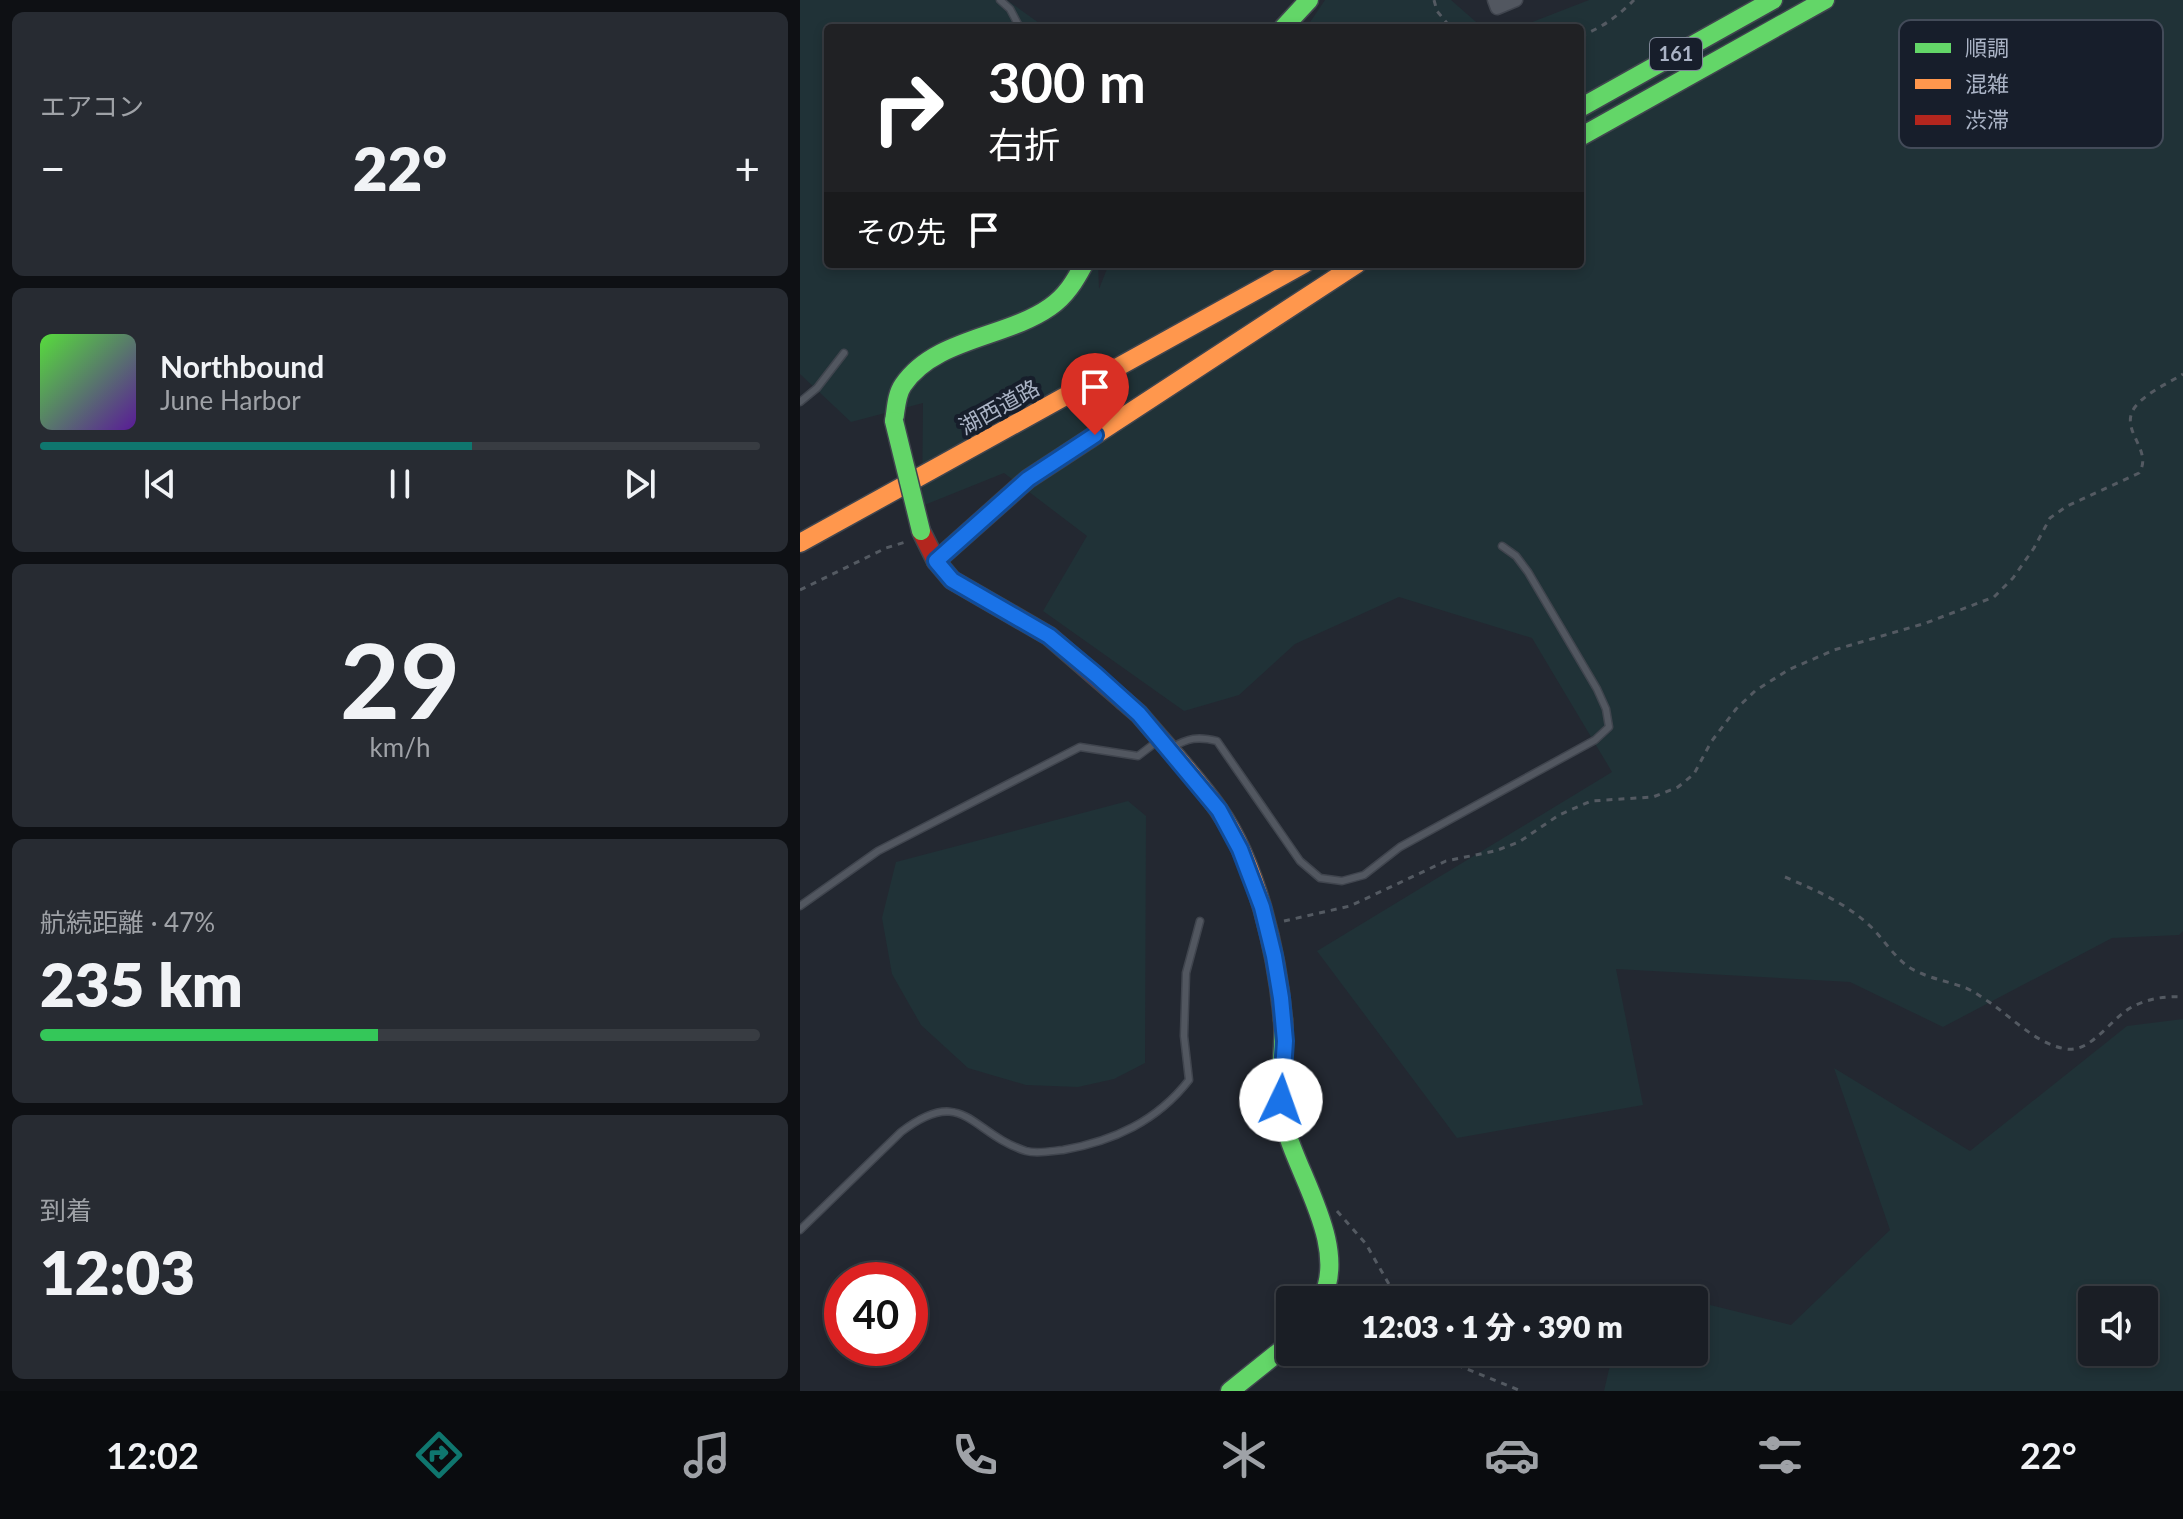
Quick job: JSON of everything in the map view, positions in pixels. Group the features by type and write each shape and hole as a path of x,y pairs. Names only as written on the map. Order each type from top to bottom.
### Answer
{"main road":[{"path":"1287,24 1309,0"},
{"name":"161","path":"1584,88 1741,0"},
{"name":"161","path":"1584,106 1773,0"},
{"path":"1584,135 1825,0"},
{"path":"1083,268 1064,293 1045,310 920,366 902,387 894,421 922,534 936,561 952,580 1049,636 1139,714 1219,810 1240,849 1262,907 1281,998 1285,1041 1281,1100 1287,1134 1322,1222 1329,1263 1327,1286"},
{"name":"湖西道路","path":"800,527 1264,268"},
{"name":"湖西道路","path":"800,543 1297,268"},
{"path":"936,561 1028,479 1351,268"},
{"path":"1230,1391 1276,1354"}],"street":[{"path":"1494,0 1497,8 1516,0"}],"lane":[{"path":"1000,0 1010,9 1018,24"},
{"path":"800,402 817,388 844,353"},
{"path":"800,906 878,851 1080,747 1138,756 1164,745 1201,737 1217,741 1300,861 1320,878 1342,881 1364,875 1400,847 1595,740 1609,727 1606,709 1597,689 1528,572 1516,556 1502,546"},
{"path":"800,1230 901,1132 920,1118 940,1111 958,1111 1006,1142 1029,1152 1050,1152 1085,1146 1124,1134 1176,1096 1189,1080 1184,1036 1186,973 1200,921"}],"path":[{"path":"1434,0 1437,11 1448,24"},
{"path":"1584,34 1619,15 1634,0"},
{"path":"1284,921 1350,906 1446,861 1495,851 1519,842 1559,815 1591,801 1653,797 1678,787 1694,774 1711,742 1736,709 1755,691 1788,670 1834,650 1926,623 1994,597 2013,578 2050,518 2067,506 2139,473 2144,465 2144,454 2130,428 2133,410 2148,395 2183,374"},
{"path":"800,590 922,534"},
{"path":"1785,877 1836,900 1868,924 1906,965 1966,988 2009,1015 2036,1038 2066,1049 2087,1044 2112,1020 2134,1005 2164,996 2183,997"},
{"path":"1336,1210 1366,1244 1390,1286"},
{"path":"1460,1366 1521,1391"}],"shaded area":[{"path":"800,0 1007,0 1040,24 824,24 824,268 1098,268 1099,289 1107,268 1584,268 1584,24 1527,24 1589,0 2183,0 2183,931 2179,935 2112,938 1943,1027 1850,982 1616,969 1643,1105 1457,1138 1317,951 1612,772 1532,638 1399,597 1295,644 1239,695 1184,711 1043,611 1087,536 1004,473 922,506 923,403 851,422 800,374"},
{"path":"1325,0 1451,0 1478,24 1309,24"},
{"path":"1128,801 1146,816 1145,1063 1114,1079 1078,1087 1026,1085 968,1068 921,1025 892,974 882,918 896,862"},
{"path":"2183,1019 2183,1391 1604,1391 1610,1366 1708,1366 1708,1304 1791,1325 1890,1230 1834,1068 1970,1151 2127,1026"}],"traffic: fast":[{"path":"1287,24 1309,0"},
{"path":"1584,106 1773,0"},
{"path":"1584,135 1825,0"},
{"path":"894,421 901,389 917,369 952,348 1013,326 1050,307 1070,288 1082,268"},
{"path":"894,421 921,531"},
{"path":"1283,1020 1280,1085 1285,1125 1326,1239 1329,1260 1326,1286"},
{"path":"1230,1391 1276,1354"}],"traffic: slow":[{"path":"800,543 1297,268"},
{"path":"936,561 1028,479 1351,268"},
{"path":"1124,701 1190,773 1232,831 1263,910 1276,966 1283,1020"}],"traffic: jam":[{"path":"921,531 936,561 952,580 1049,636 1124,701"}],"route":[{"path":"1095,435 1028,479 936,561 952,580 1049,636 1096,675 1139,714 1219,810 1240,849 1262,907 1274,956 1285,1041 1281,1100"}]}
